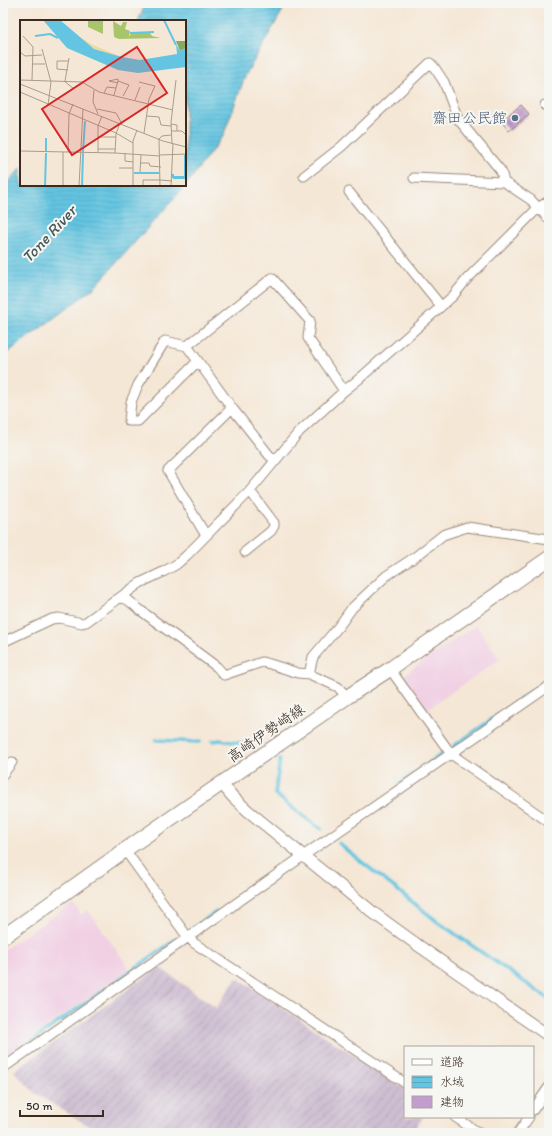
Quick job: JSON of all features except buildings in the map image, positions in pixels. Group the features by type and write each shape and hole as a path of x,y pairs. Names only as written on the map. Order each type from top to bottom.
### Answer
{"main road":[{"name":"高崎伊勢崎線","path":"3,937 125,850 548,561"}],"street":[{"path":"304,176 341,147 430,63 444,82 458,119 501,171 504,182"},
{"path":"414,178 504,182 531,200 549,219"},
{"path":"349,192 441,306"},
{"path":"3,642 52,619 59,618 78,623 86,622 140,583 177,564 250,491 299,432 453,296 539,207 549,201"},
{"path":"187,346 272,278 310,321 308,338 344,391"},
{"path":"198,361 138,421 129,421 131,402 138,384 165,341 187,346 198,361 232,408 276,461"},
{"path":"206,535 168,472 232,408"},
{"path":"245,552 271,531 274,526 250,491"},
{"path":"309,674 313,657 352,608 386,576 415,557 443,535 467,527 549,539"},
{"path":"121,597 128,600 217,667 224,675 262,662 298,673 309,674 338,686 347,697"},
{"path":"390,669 451,754 547,817"},
{"path":"3,1068 303,856 549,686"},
{"path":"3,774 12,762"},
{"path":"222,784 233,798 247,810 375,914 549,1036"},
{"path":"125,850 188,937 194,943 404,1083"},
{"path":"534,1108 549,1086"},
{"path":"456,1118 479,1133"},
{"path":"518,1133 527,1118"}],"shaded area":[{"path":"476,625 500,659 426,710 402,676"},
{"path":"73,903 81,915 88,910 130,969 3,1057 3,950"},
{"path":"159,967 216,1008 237,978 404,1088 404,1118 422,1118 412,1133 100,1133 35,1093 14,1071"}],"water":[{"path":"146,3 287,3 246,74 223,136 186,185 186,20 138,20"},
{"name":"Tone River","path":"20,169 20,186 185,186 94,288 3,356 3,188"}],"waterway":[{"path":"454,746 549,679"},
{"path":"156,740 200,742"},
{"path":"213,741 220,740 245,744"},
{"path":"400,784 442,754"},
{"path":"280,759 275,794 321,829"},
{"path":"339,843 438,922 549,999"},
{"path":"192,929 216,912"},
{"path":"6,1059 178,938"}],"place":[{"name":"齋田公民館","path":"515,118"}]}
